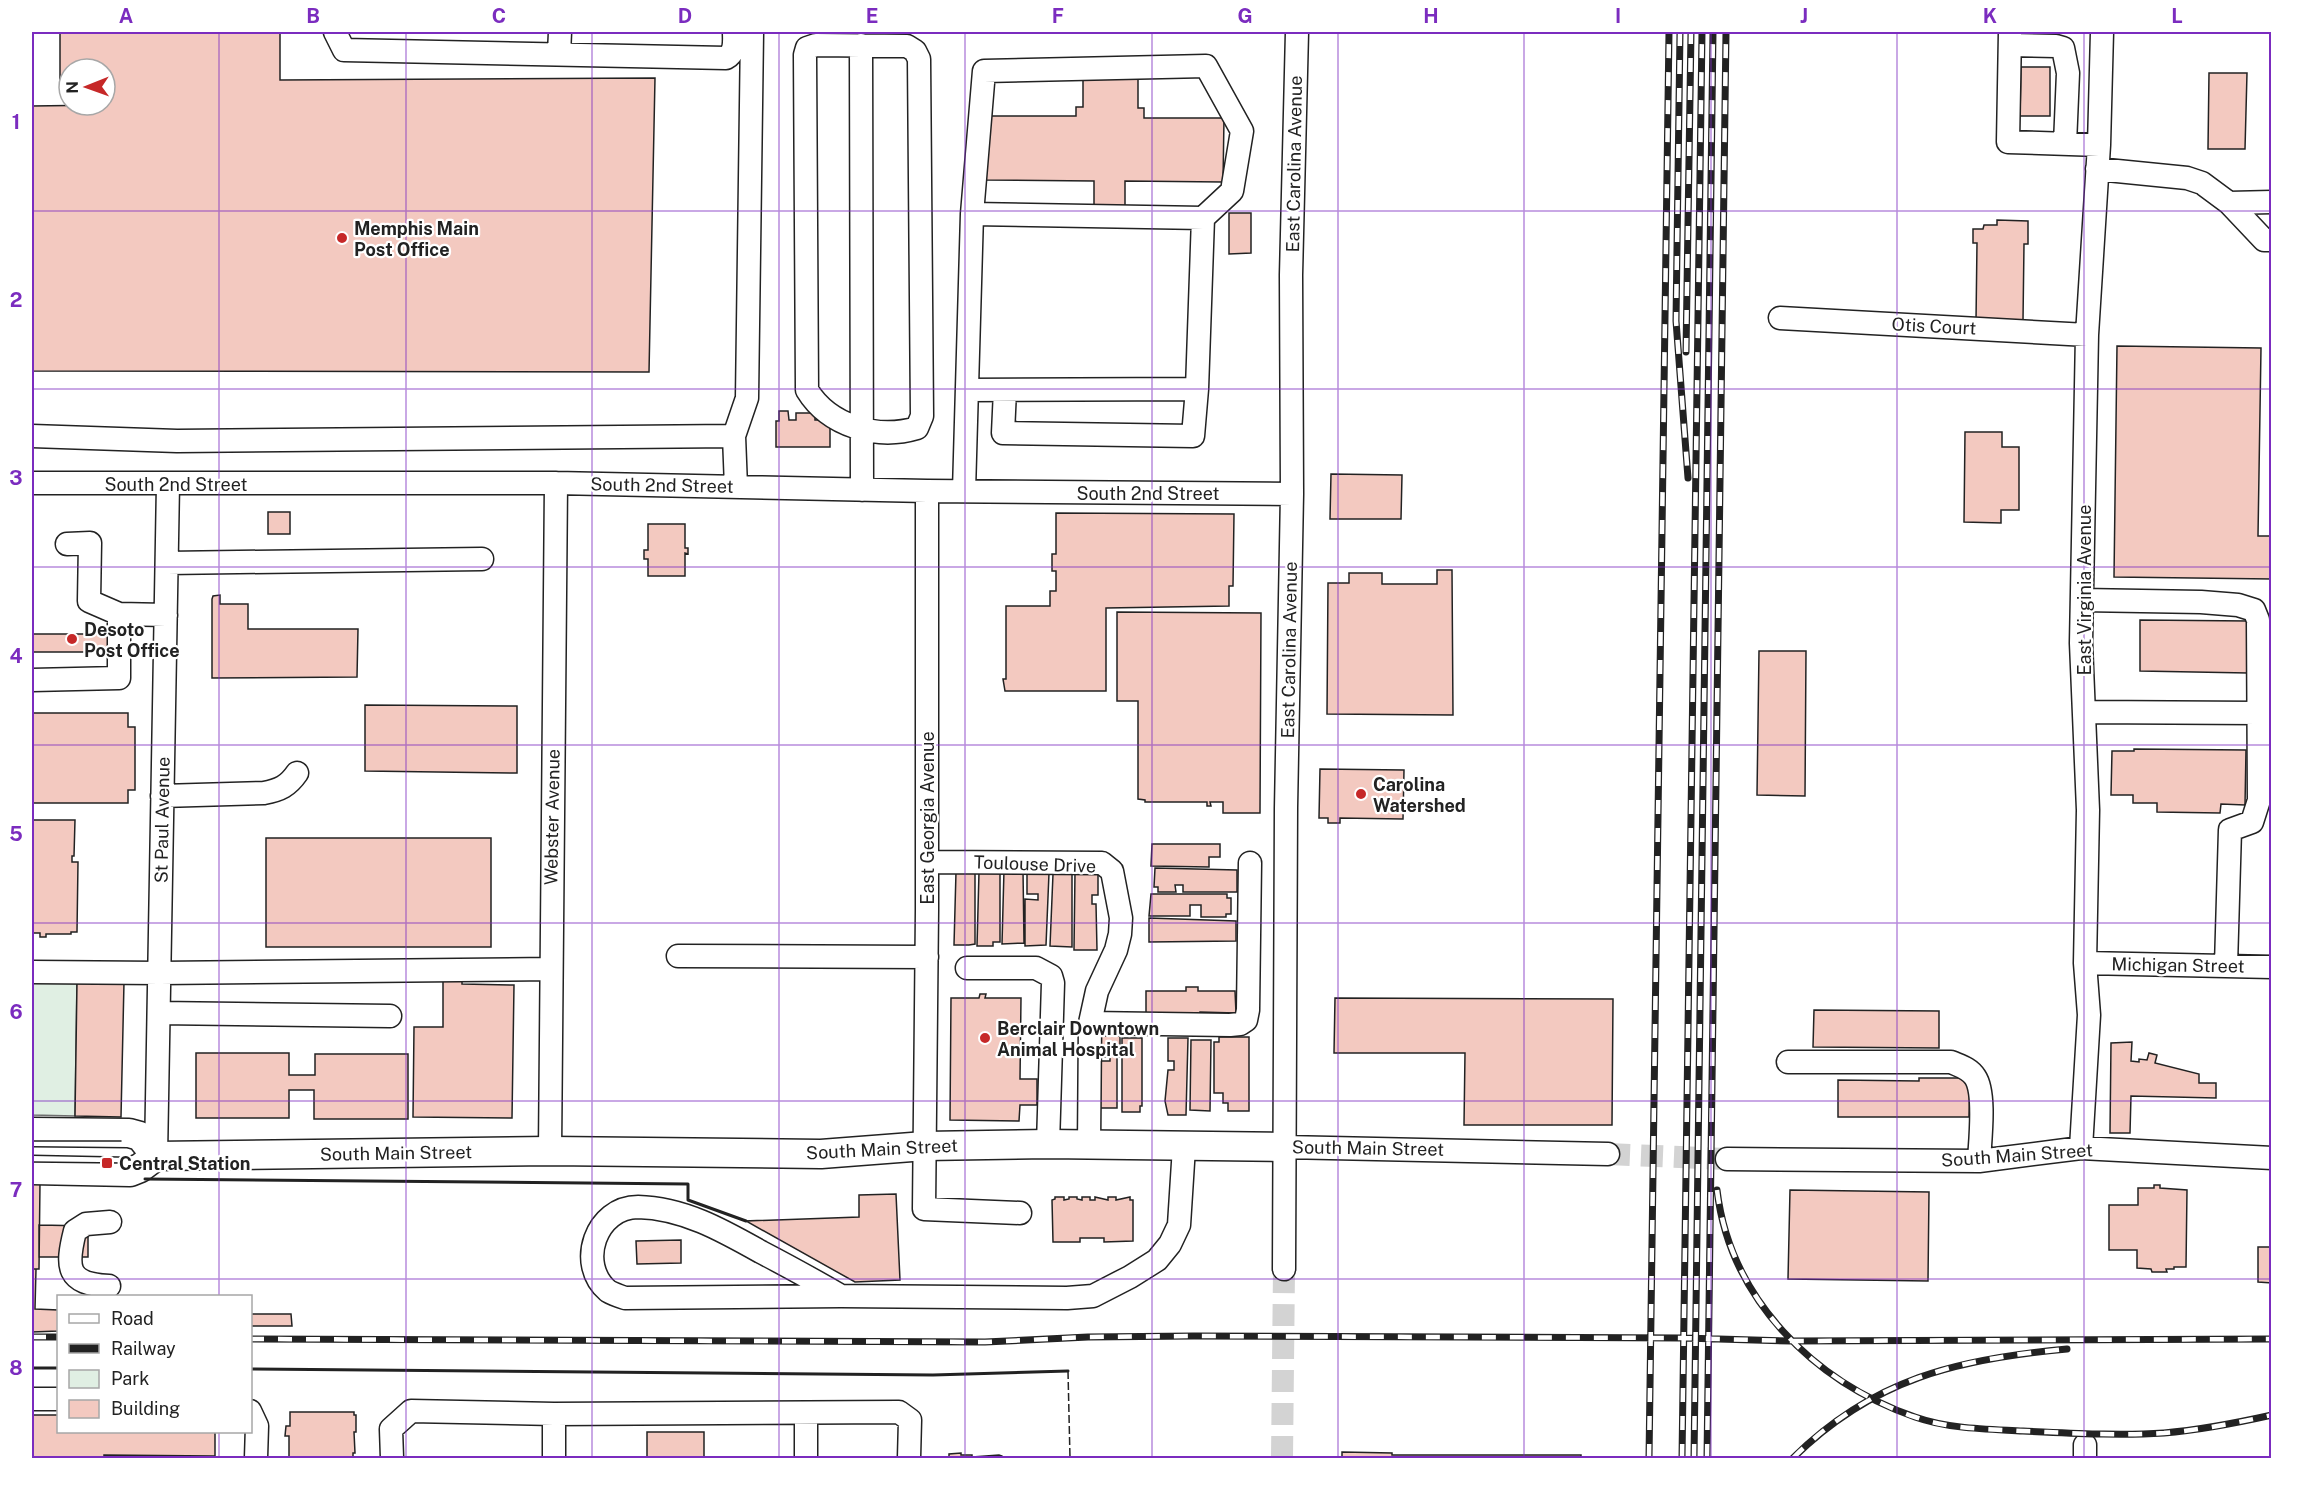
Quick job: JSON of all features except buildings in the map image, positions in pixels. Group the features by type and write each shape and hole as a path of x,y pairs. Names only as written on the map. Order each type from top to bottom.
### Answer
{"main road":[{"path":"32,1132 129,1133 140,1136 156,1155 140,1168 130,1172 32,1170"},
{"name":"South Main Street","path":"156,1155 550,1151 821,1154 925,1146 1048,1144 1184,1147 1284,1146"}],"street":[{"path":"335,32 345,50 726,58 734,49 734,32"},
{"path":"559,54 560,32"},
{"path":"736,487 734,436 747,398 752,32"},
{"name":"East Carolina Avenue","path":"1284,1269 1286,808 1292,494 1291,275 1297,32"},
{"name":"East Virginia Avenue","path":"2081,1148 2088,1015 2085,963 2088,810 2082,600 2087,335 2099,145 2102,32"},
{"path":"2065,144 2068,73 2064,48 2050,39 2010,38 2008,142 2065,144 2099,145"},
{"path":"816,45 861,45 907,46 915,51 919,59 922,416 917,428 908,431 862,431 816,405 807,390 805,67 807,48 816,45"},
{"path":"861,45 862,490"},
{"path":"964,491 972,214 984,71 1206,66 1242,131 1232,191 1203,218 972,214"},
{"path":"2068,73 2100,72"},
{"path":"2097,170 2187,178 2202,183 2229,203 2264,240 2271,240"},
{"path":"2229,203 2271,202"},
{"path":"1005,390 1003,433 1193,436 1203,218"},
{"name":"Otis Court","path":"1780,318 2087,335"},
{"path":"967,390 1197,388"},
{"path":"32,436 177,441 734,436"},
{"name":"South 2nd Street","path":"32,483 556,483 927,491 1292,494"},
{"name":"Webster Avenue","path":"550,1151 556,483"},
{"name":"St Paul Avenue","path":"156,1155 168,484"},
{"name":"East Georgia Avenue","path":"927,491 927,957 924,1209 1020,1213"},
{"path":"67,544 90,543 89,601 119,614 166,615"},
{"path":"167,563 482,559"},
{"path":"2082,600 2201,602 2238,605 2254,610 2258,620 2259,800 2252,822 2230,830 2226,965"},
{"path":"32,680 119,678 119,614"},
{"path":"2084,711 2258,713"},
{"path":"162,796 264,793 279,790 290,784 297,773"},
{"name":"Toulouse Drive","path":"927,862 1102,863 1112,871 1121,918 1120,934 1116,950 1097,991 1090,1023 1089,1146"},
{"path":"1090,1023 1230,1025 1240,1024 1246,1020 1250,863"},
{"path":"678,956 927,957"},
{"name":"Michigan Street","path":"2085,963 2271,968"},
{"path":"967,968 1036,968 1052,976 1048,1144"},
{"path":"32,972 550,969"},
{"path":"159,1013 390,1016"},
{"path":"1788,1062 1951,1062 1965,1067 1974,1075 1980,1087 1979,1161"},
{"name":"South Main Street","path":"1284,1146 1608,1154"},
{"path":"841,1296 712,1225 656,1208 634,1207 614,1212 600,1226 593,1246 594,1266 599,1281 610,1292 625,1298 841,1296 1056,1298 1092,1296 1157,1260 1170,1245 1179,1225 1184,1147"},
{"name":"South Main Street","path":"1727,1159 1979,1161 2081,1148 2271,1158"},
{"path":"109,1286 92,1285 79,1280 69,1266 69,1260 75,1231 86,1224 110,1222"},
{"path":"32,1399 57,1399"},
{"path":"392,1458 391,1429 411,1411 554,1414 899,1412 910,1420 909,1458"},
{"path":"806,1413 806,1458"},
{"path":"554,1414 554,1458"},
{"path":"252,1416 256,1426 256,1458"}],"green space":[{"path":"77,978 75,1116 32,1115 32,980"}],"tunnel":[{"path":"1608,1154 1727,1159"},
{"path":"1282,1458 1284,1269"}],"tram line":[{"path":"32,1141 121,1141"},
{"path":"32,1162 121,1163"}],"railway":[{"path":"1649,1458 1669,32"},
{"path":"1680,32 1676,321 1688,478"},
{"path":"1686,352 1691,32"},
{"path":"1682,1458 1702,32"},
{"path":"1694,1458 1713,32"},
{"path":"1707,1458 1726,32"},
{"path":"1717,1190 1725,1230 1739,1267 1759,1300 1783,1331 1811,1359 1843,1382 1878,1402 1915,1417 1941,1424 1996,1430 2076,1433 2164,1433 2272,1415"},
{"path":"252,1339 985,1342 1088,1337 1194,1336 1683,1338 1791,1341 2272,1339"},
{"path":"32,1337 57,1337"},
{"path":"1793,1458 1823,1431 1854,1409 1886,1391 1953,1367 1989,1359 2067,1349"}],"fence":[{"path":"1068,1371 1070,1458"}],"wall":[{"path":"145,1179 688,1184 688,1200 746,1221"},
{"path":"32,1368 57,1368"},
{"path":"252,1369 933,1375 1068,1371"}],"place":[{"name":"Memphis Main Post Office","path":"342,238"},
{"name":"Desoto Post Office","path":"72,639"},
{"name":"Carolina Watershed","path":"1361,794"},
{"name":"Berclair Downtown Animal Hospital","path":"985,1038"},
{"name":"Central Station","path":"107,1163"}]}
